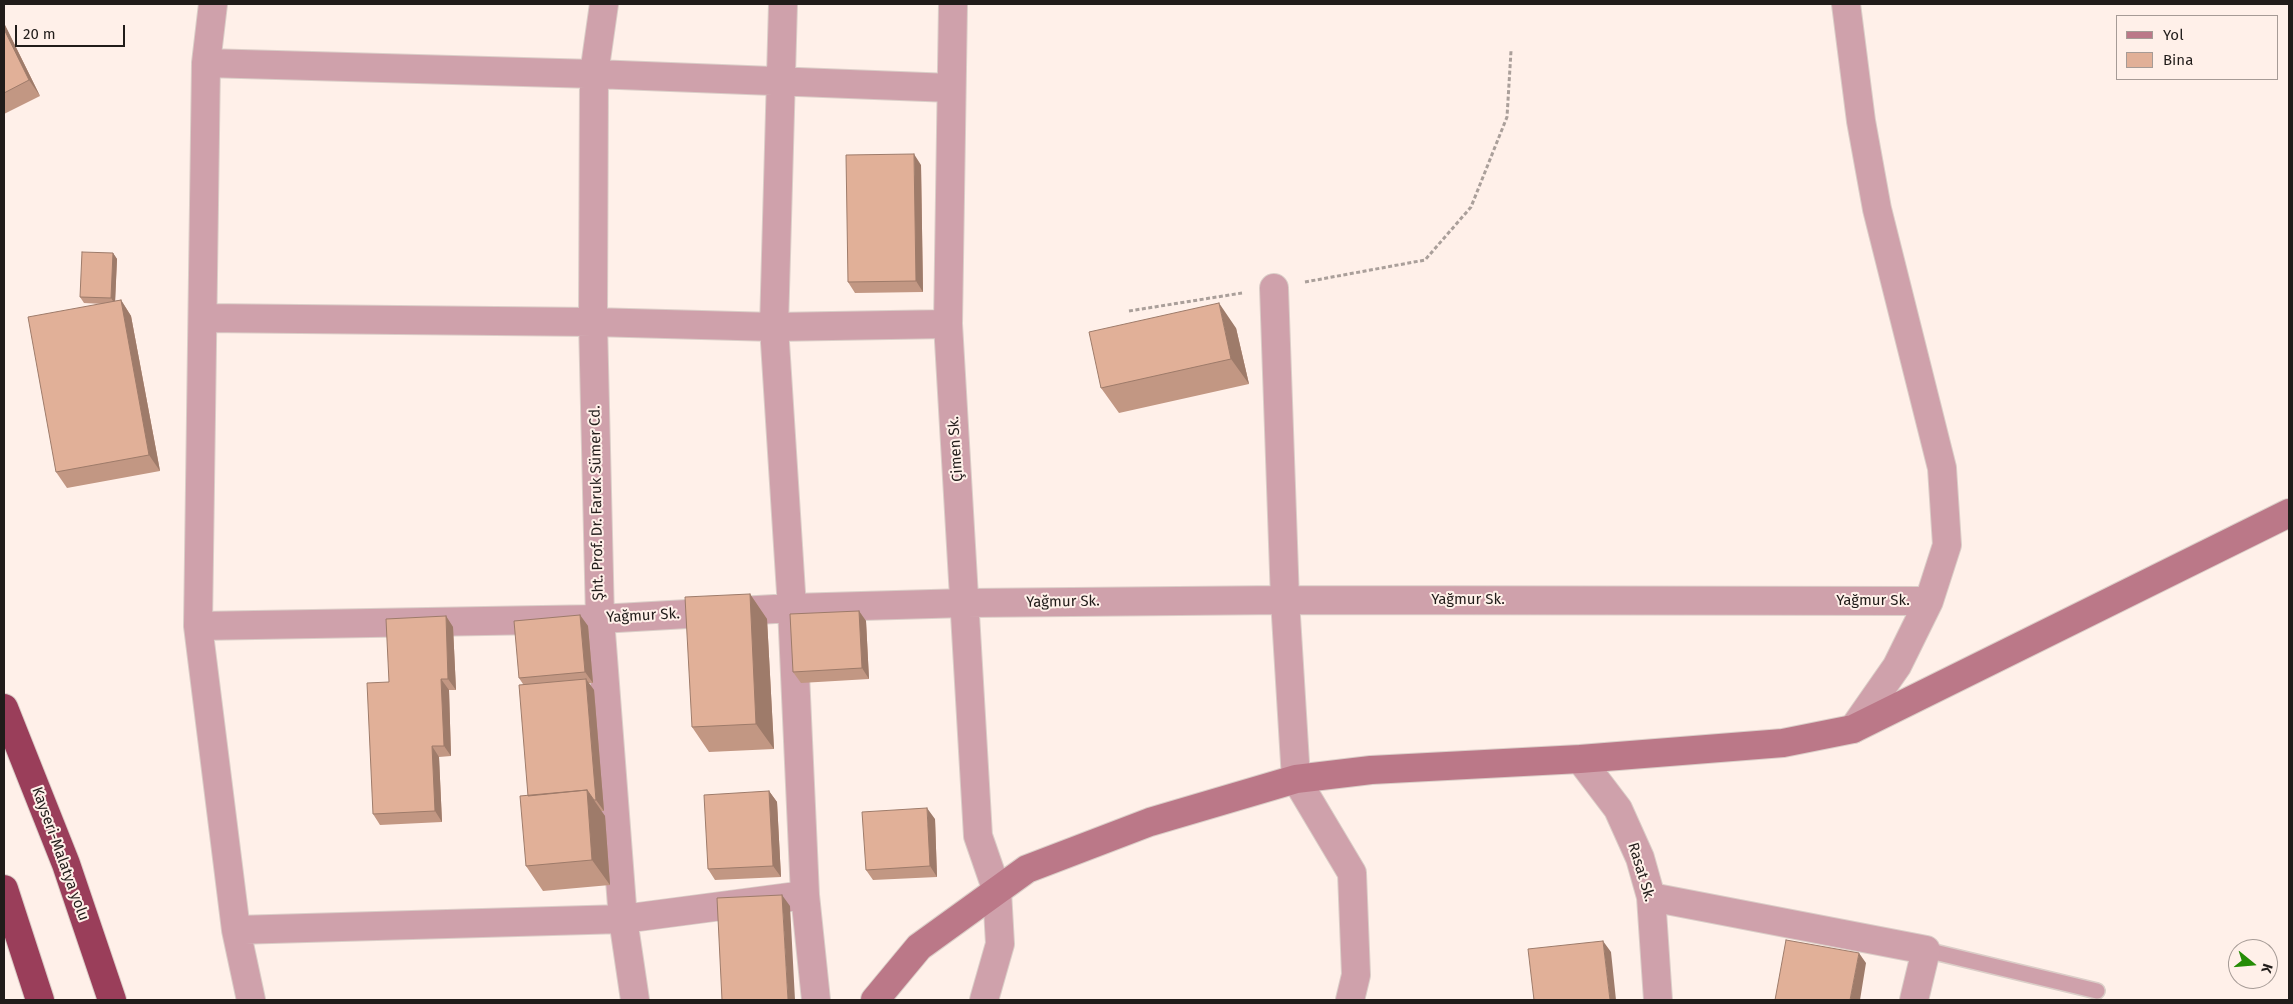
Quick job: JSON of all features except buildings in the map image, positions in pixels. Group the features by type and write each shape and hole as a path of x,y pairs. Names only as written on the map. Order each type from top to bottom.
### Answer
{"highway":[{"name":"Kayseri-Malatya yolu","path":"4,708 66,864 112,1000"},
{"path":"4,889 40,1000"}],"street":[{"path":"213,4 206,63 198,626 236,930 251,1000"},
{"name":"Şht. Prof. Dr. Faruk Sümer Cd.","path":"604,4 594,74 593,322 600,619 623,919 635,1000"},
{"path":"783,4 774,327 792,608 805,895 816,1000"},
{"name":"Çimen Sk.","path":"953,4 948,324 966,603 978,836 997,891 1000,944 984,1000"},
{"path":"1846,4 1861,121 1876,209 1942,468 1947,545 1929,601 1897,666 1853,729"},
{"path":"206,63 594,74 951,88"},
{"path":"1274,288 1285,600 1296,779 1352,873 1356,975 1350,1000"},
{"path":"203,318 593,322 774,327 948,324"},
{"path":"875,1000 919,947 1027,870 1150,822 1296,779 1371,770 1580,759 1783,743 1853,729 2289,514"},
{"name":"Yağmur Sk.","path":"198,626 600,619 792,608 966,603 1285,600 1929,601"},
{"name":"Rasat Sk.","path":"1580,759 1618,809 1640,858 1651,897 1658,1000"},
{"path":"236,930 623,919 805,895"},
{"path":"1651,897 1926,950 1914,1000"}],"lane":[{"path":"1926,950 2097,990"}],"path":[{"path":"1129,311 1274,288 1425,260 1471,207 1507,117 1511,51"}]}
